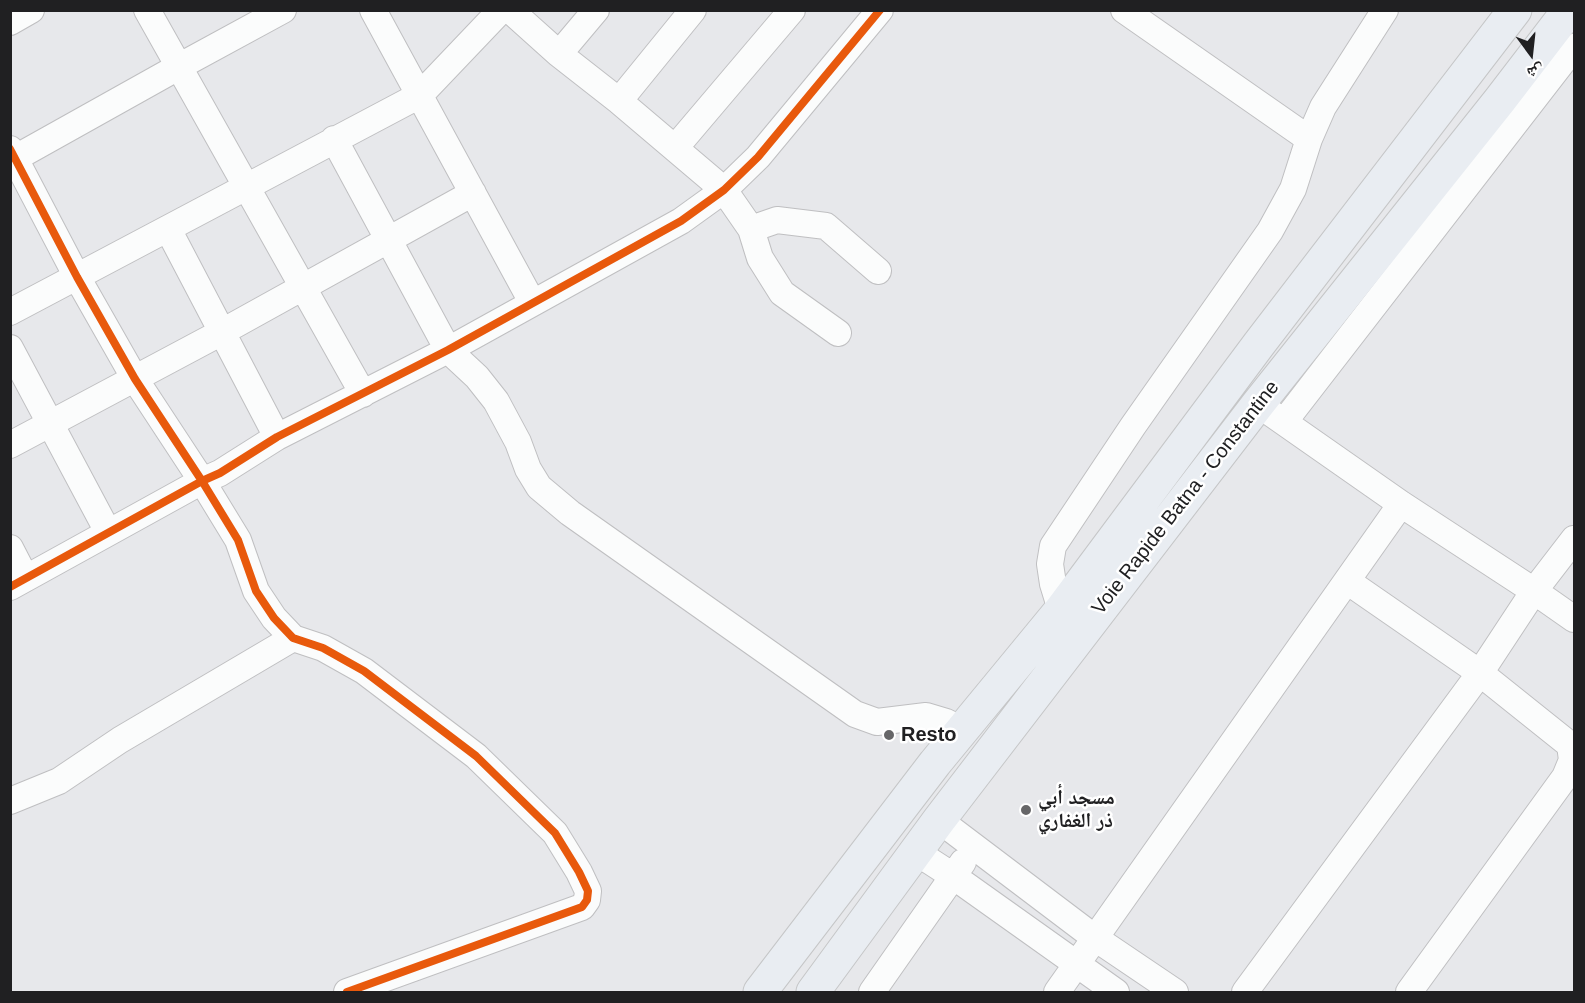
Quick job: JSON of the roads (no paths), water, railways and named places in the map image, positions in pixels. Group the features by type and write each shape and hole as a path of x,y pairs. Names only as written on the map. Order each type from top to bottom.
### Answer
{"highway":[{"name":"Voie Rapide Batna - Constantine","path":"759,993 935,763 1061,610 1259,344 1515,10"},
{"name":"Voie Rapide Batna - Constantine","path":"813,993 939,820 1258,404 1569,10"}],"street":[{"path":"10,22 31,10"},
{"path":"147,10 363,394"},
{"path":"283,10 12,156 135,379 238,540 256,591 274,618 293,638 323,648 364,672 476,756 555,833 588,891 587,900 582,907 347,993"},
{"path":"373,10 532,302"},
{"path":"10,312 420,95 501,10"},
{"path":"510,10 559,54 619,101 724,190 751,229 760,258 782,293 838,333"},
{"path":"559,54 596,10"},
{"path":"619,101 693,10"},
{"path":"675,148 792,10"},
{"path":"10,548 18,582 220,473 277,437 448,350 681,220 724,190 758,157 880,10"},
{"path":"1124,10 1308,139"},
{"path":"1061,610 1050,564 1053,546 1133,426 1270,231 1293,189 1308,139 1323,107 1385,10"},
{"path":"1284,422 1575,46"},
{"path":"334,139 448,350 477,376 496,401 539,487 570,513 855,714 877,722 926,716 963,730"},
{"path":"10,446 473,193"},
{"path":"751,229 777,220 826,226 878,271"},
{"path":"168,229 277,437"},
{"path":"10,348 108,532"},
{"path":"1258,404 1401,504 1575,619"},
{"path":"1057,993 1401,504"},
{"path":"1245,993 1480,673 1534,591 1575,539"},
{"path":"1347,581 1480,673 1570,745 1572,760 1565,777 1408,993"},
{"path":"10,801 59,781 120,741 293,638"},
{"path":"939,820 1095,938 1175,993"},
{"path":"872,993 974,846"},
{"path":"916,852 1116,993"}],"place":[{"name":"Resto","path":"889,735"},
{"name":"مسجد أبي ذر الغفاري","path":"1026,810"}]}
